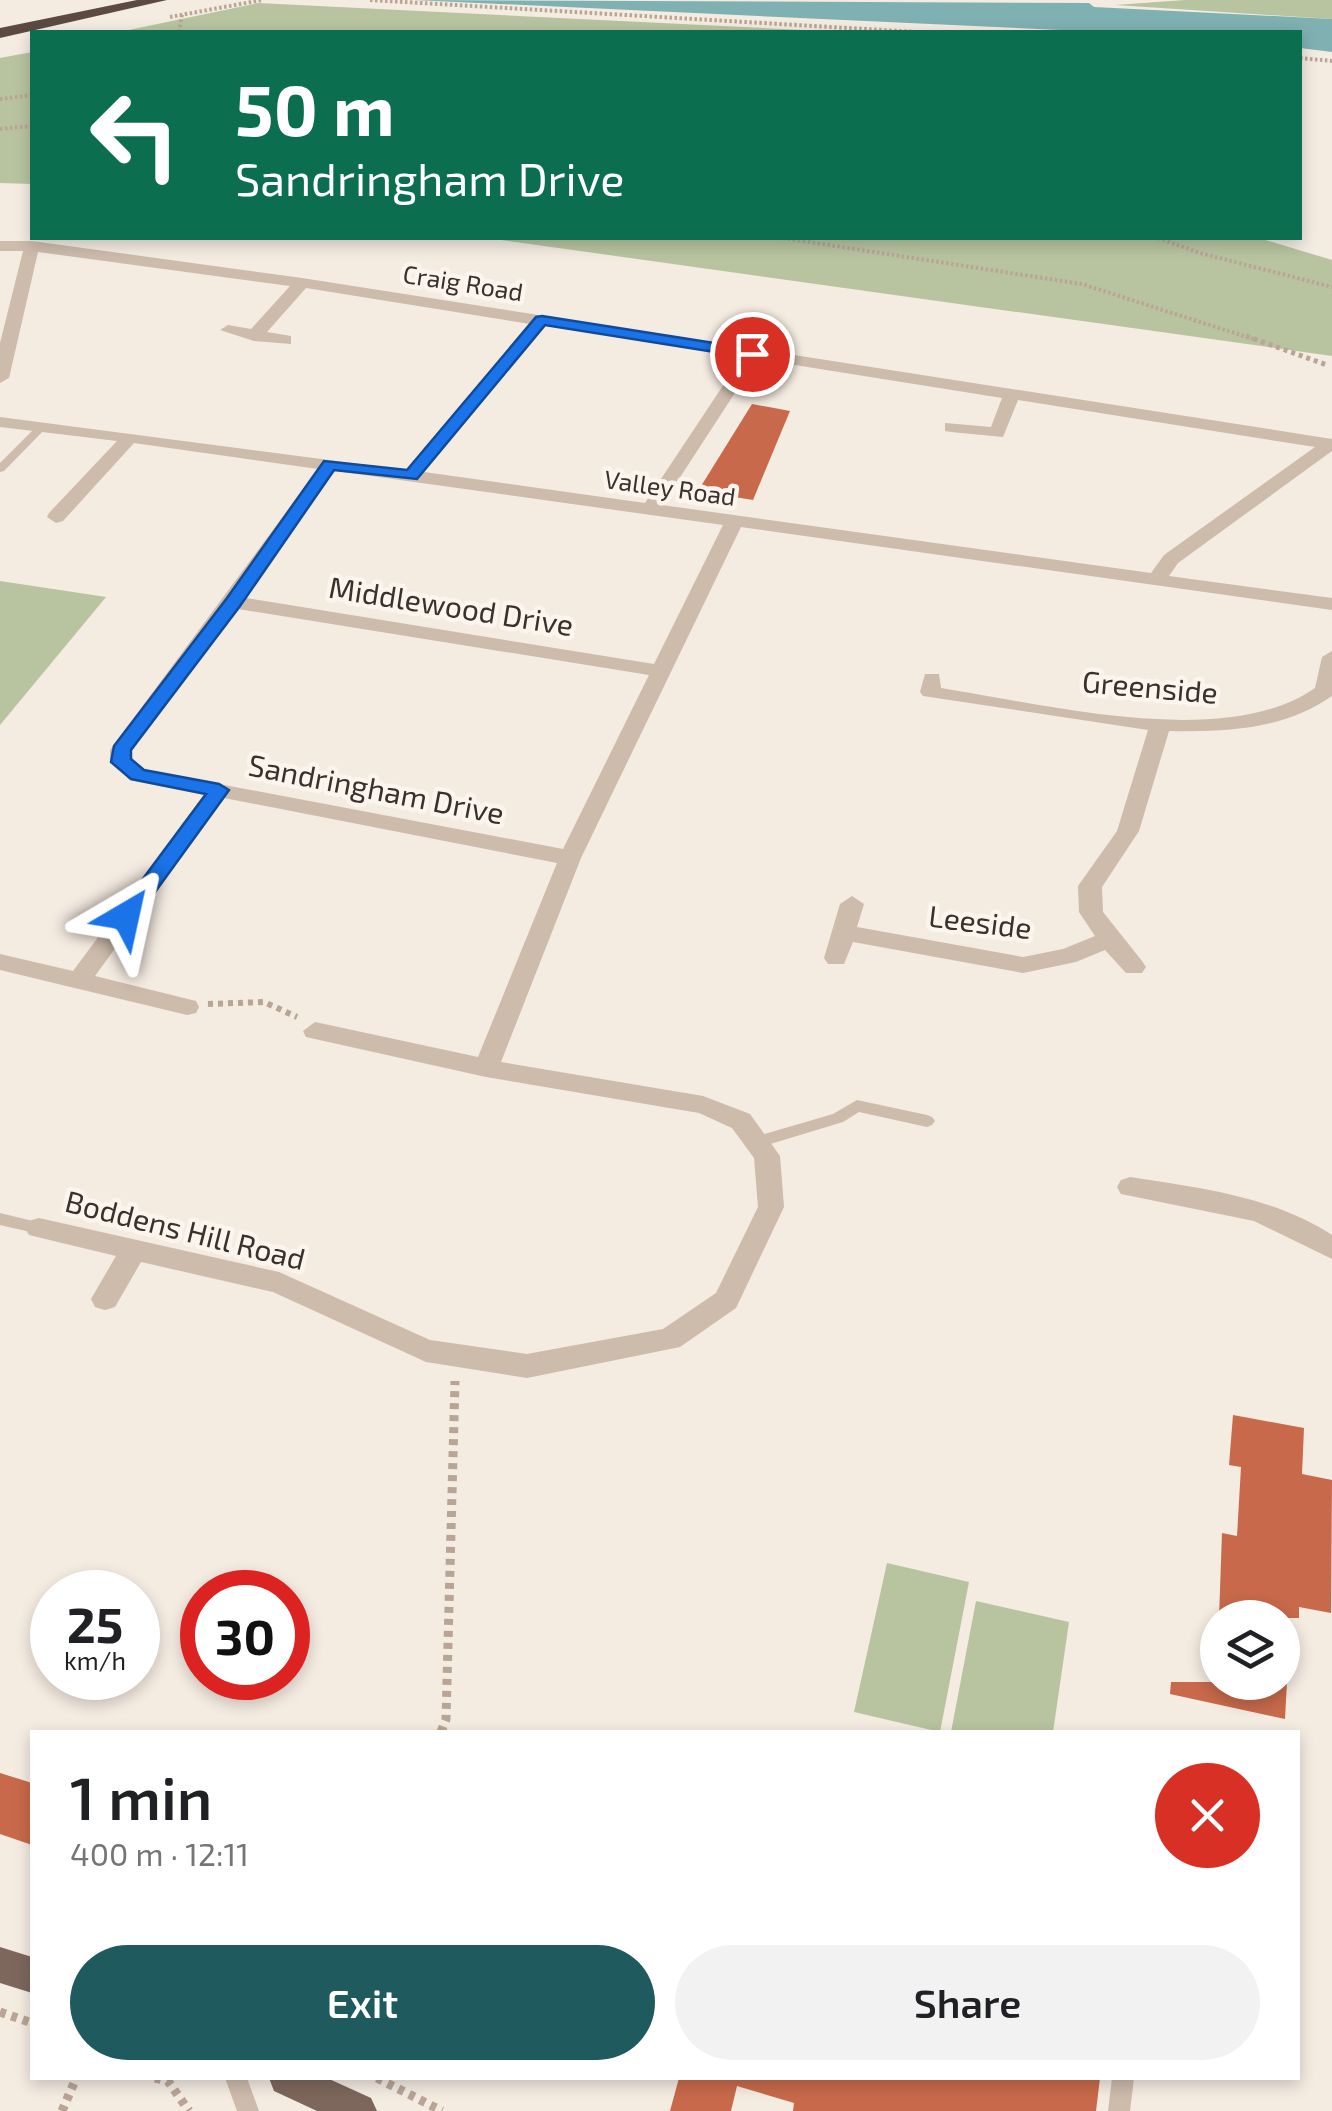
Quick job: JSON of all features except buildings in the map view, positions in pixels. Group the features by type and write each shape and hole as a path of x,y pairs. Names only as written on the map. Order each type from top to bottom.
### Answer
{"highway":[{"path":"0,18 87,0"},
{"path":"0,33 159,0"}],"main road":[{"path":"0,1966 30,1974"},
{"path":"291,2080 358,2111"}],"street":[{"name":"Craig Road","path":"0,246 32,246 302,283 1331,444"},
{"path":"0,378 32,246"},
{"path":"254,336 302,283"},
{"path":"411,476 542,320"},
{"path":"228,330 285,340"},
{"path":"650,510 752,354"},
{"path":"951,427 997,433 1012,394"},
{"name":"Valley Road","path":"0,422 1332,604"},
{"path":"56,517 130,437"},
{"path":"1156,580 1171,559 1331,444"},
{"name":"Sandringham Drive","path":"330,465 121,750 121,762 138,775 570,858"},
{"path":"486,1068 570,858 734,522"},
{"name":"Middlewood Drive","path":"233,602 660,670"},
{"name":"Greenside","path":"931,685 1160,724 1228,726 1294,711 1328,692 1332,658"},
{"path":"1134,967 1108,939 1091,912 1090,886 1112,863 1138,815 1160,724"},
{"path":"80,979 219,790"},
{"path":"836,958 852,904"},
{"name":"Leeside","path":"844,932 1023,965 1068,956 1108,939"},
{"path":"0,962 187,1008"},
{"path":"316,1031 486,1068 703,1105 741,1121 756,1142"},
{"name":"Boddens Hill Road","path":"39,1228 279,1283 426,1351 527,1366 670,1339 726,1300 771,1207 767,1156 756,1142"},
{"path":"1130,1187 1252,1206 1302,1227 1332,1249"},
{"path":"106,1300 134,1249"}],"lane":[{"path":"0,470 42,427"},
{"path":"756,1142 838,1118 857,1106 926,1122"},
{"path":"0,1219 39,1228"},
{"path":"237,2080 248,2111"},
{"path":"1119,2111 1123,2080"}],"path":[{"path":"167,18 262,0"},
{"path":"370,0 864,30"},
{"path":"179,30 182,14"},
{"path":"1302,58 1332,61"},
{"path":"0,99 30,95"},
{"path":"0,129 30,126"},
{"path":"795,240 1082,284 1175,311 1327,365"},
{"path":"1164,240 1332,287"},
{"path":"187,1008 230,1001 264,1002 290,1010 316,1031"},
{"path":"443,1730 456,1355"},
{"path":"0,2012 30,2022"},
{"path":"62,2111 75,2080"},
{"path":"164,2080 190,2111"},
{"path":"381,2080 442,2111"}],"green space":[{"path":"1185,0 1332,0 1332,19 1115,5"},
{"path":"258,3 803,30 129,30"},
{"path":"30,52 30,184 0,183 0,58"},
{"path":"501,240 1266,240 1332,260 1332,356"},
{"path":"0,581 106,597 0,725"},
{"path":"887,1563 969,1582 940,1730 854,1712"},
{"path":"976,1601 1069,1622 1053,1730 951,1730"}],"water":[{"path":"414,0 1089,3 1094,7 1332,19 1332,52 1302,48 1302,30 1060,30"}],"route":[{"path":"126,916 219,790 138,775 121,762 121,750 330,465 411,476 542,320 752,354"}]}
